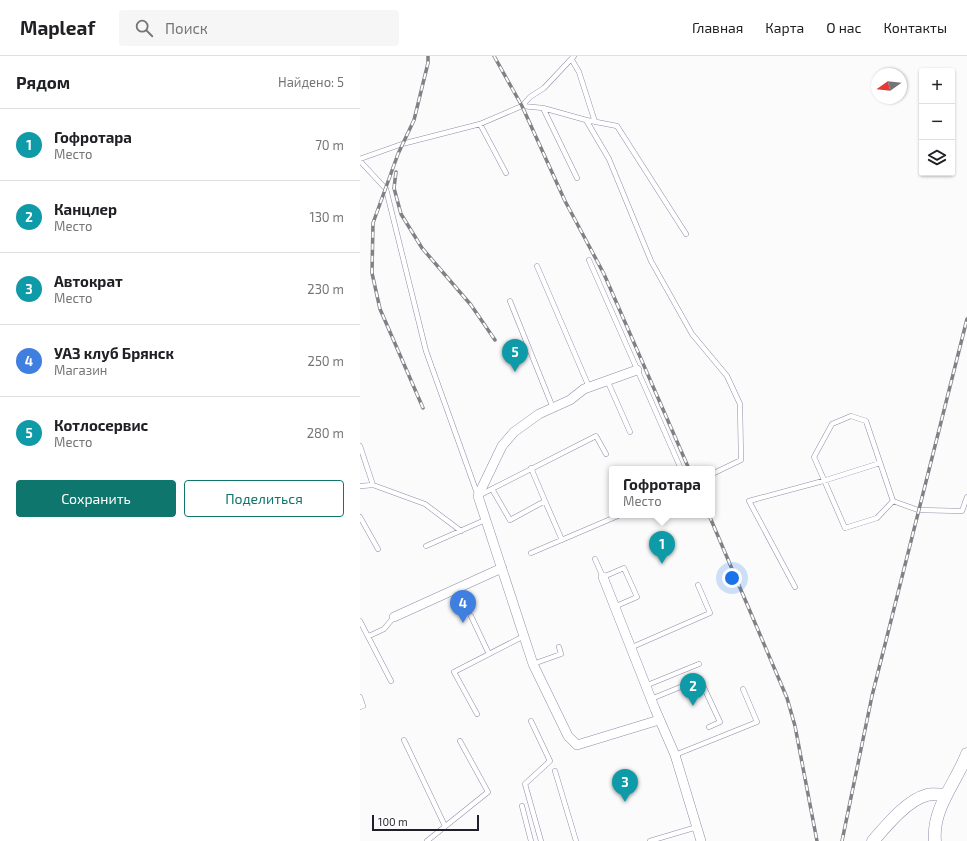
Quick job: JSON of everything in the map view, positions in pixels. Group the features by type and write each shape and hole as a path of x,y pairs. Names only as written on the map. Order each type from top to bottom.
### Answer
{"street":[{"path":"637,370 584,389 570,400 539,414 514,432 502,446 478,496 533,664 568,736 577,745 659,720"},
{"path":"394,617 502,568"},
{"path":"603,577 645,686 675,755 701,841"},
{"path":"935,841 935,823 945,795 966,757"},
{"path":"873,841 900,812 921,797 928,794 945,795"}],"lane":[{"path":"595,122 573,58 522,106 480,124 402,144 360,160 386,188 426,351 478,496 596,436 606,454"},
{"path":"522,106 543,108 586,120 617,126 686,234"},
{"path":"543,108 578,178"},
{"path":"586,120 609,159 652,261 692,334 727,376 740,404 741,460 715,473"},
{"path":"480,124 506,173"},
{"path":"589,260 680,466"},
{"path":"538,266 589,387"},
{"path":"510,301 553,408"},
{"path":"607,380 630,432"},
{"path":"851,416 866,421 893,501 877,518 845,528 823,481 814,457 832,424 851,416"},
{"path":"360,446 373,485"},
{"path":"795,587 749,501 823,481 880,463"},
{"path":"531,468 562,540"},
{"path":"360,484 373,485 425,504 461,530"},
{"path":"492,489 510,520 544,501"},
{"path":"893,501 918,510 962,511 967,497"},
{"path":"360,518 378,549"},
{"path":"531,553 613,518"},
{"path":"426,546 485,520"},
{"path":"595,560 603,577 624,568 637,598 614,607"},
{"path":"630,648 710,613 698,585"},
{"path":"472,616 489,654"},
{"path":"369,636 384,629 394,617"},
{"path":"360,621 391,681"},
{"path":"477,714 454,672 524,636"},
{"path":"533,664 561,654 559,647"},
{"path":"645,686 699,664"},
{"path":"651,699 700,679 720,722 709,727"},
{"path":"675,755 757,722 743,689"},
{"path":"360,697 363,706 360,707"},
{"path":"532,721 550,761 525,784 540,841"},
{"path":"404,740 446,826"},
{"path":"427,841 488,792 460,741"},
{"path":"555,771 576,841"},
{"path":"522,806 531,841"},
{"path":"650,841 697,827"}],"railway":[{"path":"423,408 380,309 372,273 373,223 398,154 414,120 428,63 428,56"},
{"path":"494,56 522,106 565,201 604,274 688,466"},
{"path":"396,172 394,188 401,214 422,248 471,305 495,340"},
{"path":"842,841 872,696 967,319"},
{"path":"710,518 787,698 795,726 817,841"}],"place":[{"name":"Котлосервис","path":"515,372"},
{"name":"Гофротара","path":"662,564"},
{"name":"УАЗ клуб Брянск","path":"463,623"},
{"name":"Канцлер","path":"693,706"},
{"name":"Автократ","path":"625,802"}]}
